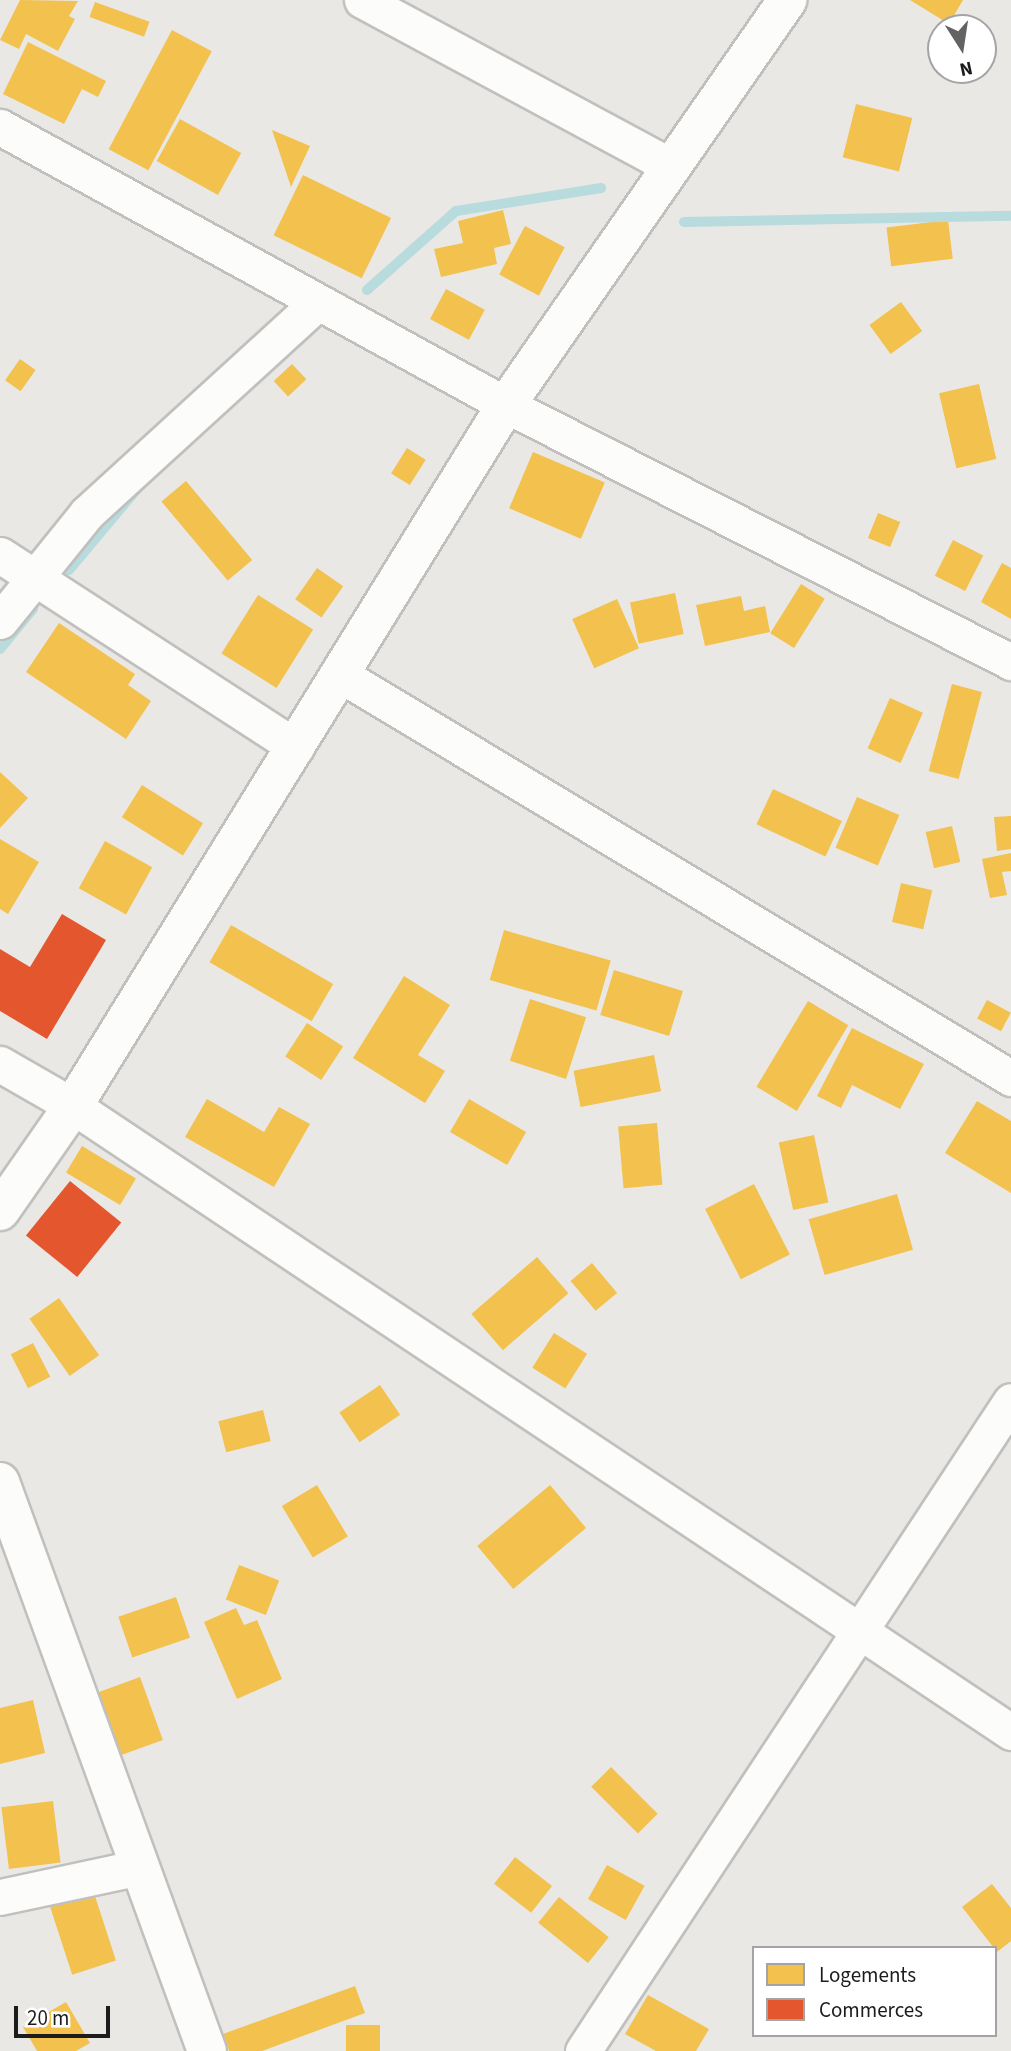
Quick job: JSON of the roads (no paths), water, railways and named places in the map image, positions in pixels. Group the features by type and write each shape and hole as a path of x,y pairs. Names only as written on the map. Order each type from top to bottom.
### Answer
{"street":[{"path":"362,0 672,167"},
{"path":"0,1211 74,1106 506,405 787,0"},
{"path":"0,127 316,304 506,405 1011,662"},
{"path":"0,621 87,513 316,304"},
{"path":"0,555 33,580 296,747"},
{"path":"341,675 1011,1078"},
{"path":"0,1064 74,1106 861,1629 1011,1732"},
{"path":"583,2051 1011,1401"},
{"path":"0,1482 207,2051"},
{"path":"0,1897 140,1867"}],"waterway":[{"path":"367,290 456,211 601,188"},
{"path":"684,222 1011,216"},
{"path":"69,570 137,489"},
{"path":"0,649 33,609"}]}
